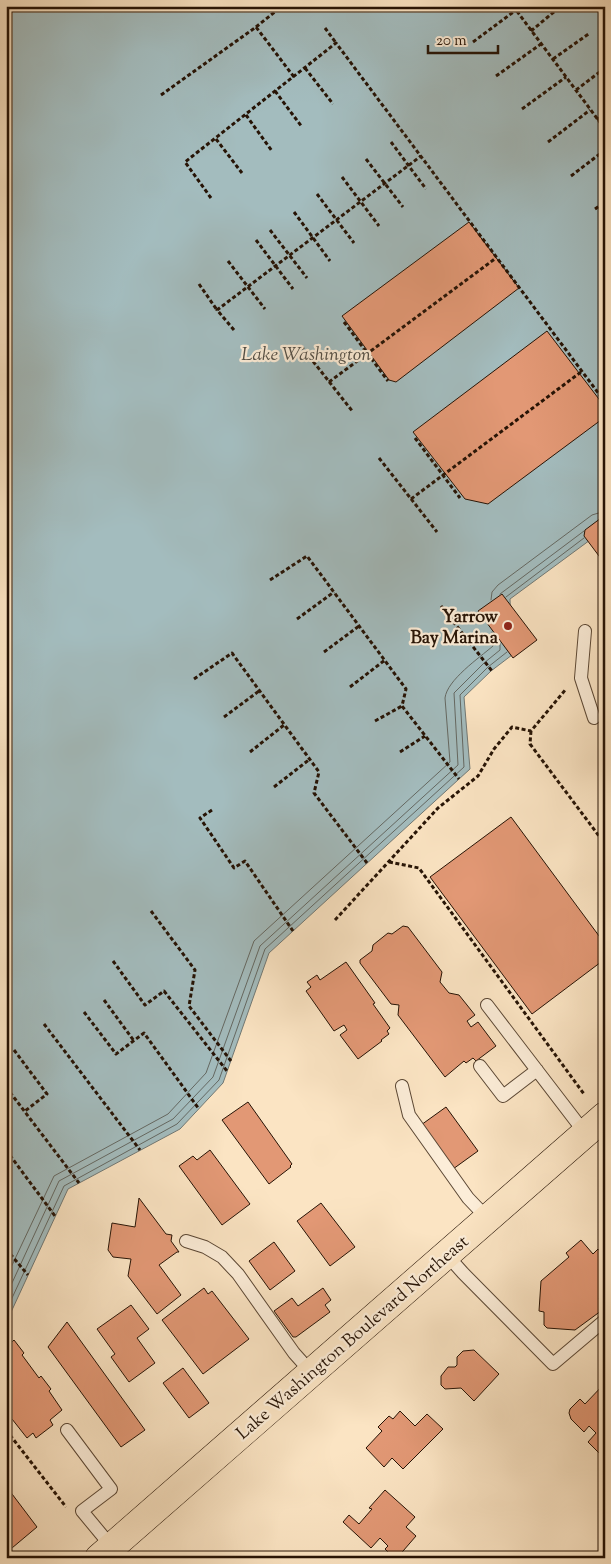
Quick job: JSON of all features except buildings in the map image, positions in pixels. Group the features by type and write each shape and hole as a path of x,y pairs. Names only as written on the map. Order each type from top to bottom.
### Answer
{"main road":[{"name":"Lake Washington Boulevard Northeast","path":"105,1552 595,1124"}],"lane":[{"path":"585,631 581,678 594,718"},
{"path":"487,1005 537,1070 595,1124"},
{"path":"480,1066 503,1096 537,1070"},
{"path":"402,1086 409,1115 468,1198 487,1218"},
{"path":"186,1241 206,1248 222,1258 238,1274 294,1352 311,1372"},
{"path":"446,1254 553,1364 605,1320"},
{"path":"67,1430 111,1489 82,1511 105,1552"}],"path":[{"path":"161,95 256,27 282,6"},
{"path":"448,10 453,6"},
{"path":"513,6 605,129"},
{"path":"531,30 561,6"},
{"path":"473,42 516,10"},
{"path":"256,27 294,76"},
{"path":"325,28 605,402"},
{"path":"553,60 590,33"},
{"path":"211,198 185,162 336,43"},
{"path":"496,76 541,44"},
{"path":"305,68 333,104"},
{"path":"576,90 605,68"},
{"path":"522,109 566,77"},
{"path":"275,91 302,126"},
{"path":"548,142 590,110"},
{"path":"598,120 605,114"},
{"path":"245,115 272,151"},
{"path":"216,139 242,173"},
{"path":"391,142 426,189"},
{"path":"571,176 605,150"},
{"path":"218,310 421,156"},
{"path":"366,159 403,208"},
{"path":"342,177 379,226"},
{"path":"317,194 354,243"},
{"path":"595,209 605,202"},
{"path":"294,212 330,261"},
{"path":"270,230 307,278"},
{"path":"256,240 293,289"},
{"path":"329,382 496,258"},
{"path":"228,261 266,309"},
{"path":"199,284 234,330"},
{"path":"344,322 388,380"},
{"path":"301,346 353,412"},
{"path":"411,498 581,372"},
{"path":"415,438 460,498"},
{"path":"379,458 437,532"},
{"path":"270,580 307,556 385,660 406,689 402,706 375,722"},
{"path":"297,619 334,592"},
{"path":"441,606 492,671"},
{"path":"324,652 359,626"},
{"path":"194,679 232,653 319,772 314,793 367,863"},
{"path":"350,687 385,660"},
{"path":"565,690 531,731 530,744 605,844"},
{"path":"224,717 260,691"},
{"path":"402,706 459,779"},
{"path":"250,752 284,725"},
{"path":"335,920 438,808 478,776 494,749 512,727 531,731"},
{"path":"400,752 425,736"},
{"path":"274,787 310,759"},
{"path":"212,810 200,818 234,868 245,861 293,931"},
{"path":"389,862 419,868 584,1094"},
{"path":"151,910 195,970 189,1006 230,1062"},
{"path":"112,961 145,1005 164,990 227,1071"},
{"path":"104,1000 134,1041"},
{"path":"84,1012 116,1054 144,1033 199,1109"},
{"path":"44,1024 140,1150"},
{"path":"14,1050 47,1094 25,1111"},
{"path":"6,1087 79,1183"},
{"path":"6,1150 55,1216"},
{"path":"6,1249 28,1275"},
{"path":"6,1430 69,1511"}],"water":[{"name":"Lake Washington","path":"6,6 605,6 605,529 510,599 512,655 491,671 464,697 470,769 269,953 223,1083 180,1129 68,1189 6,1323"}],"place":[{"name":"Yarrow Bay Marina","path":"508,626"}]}
